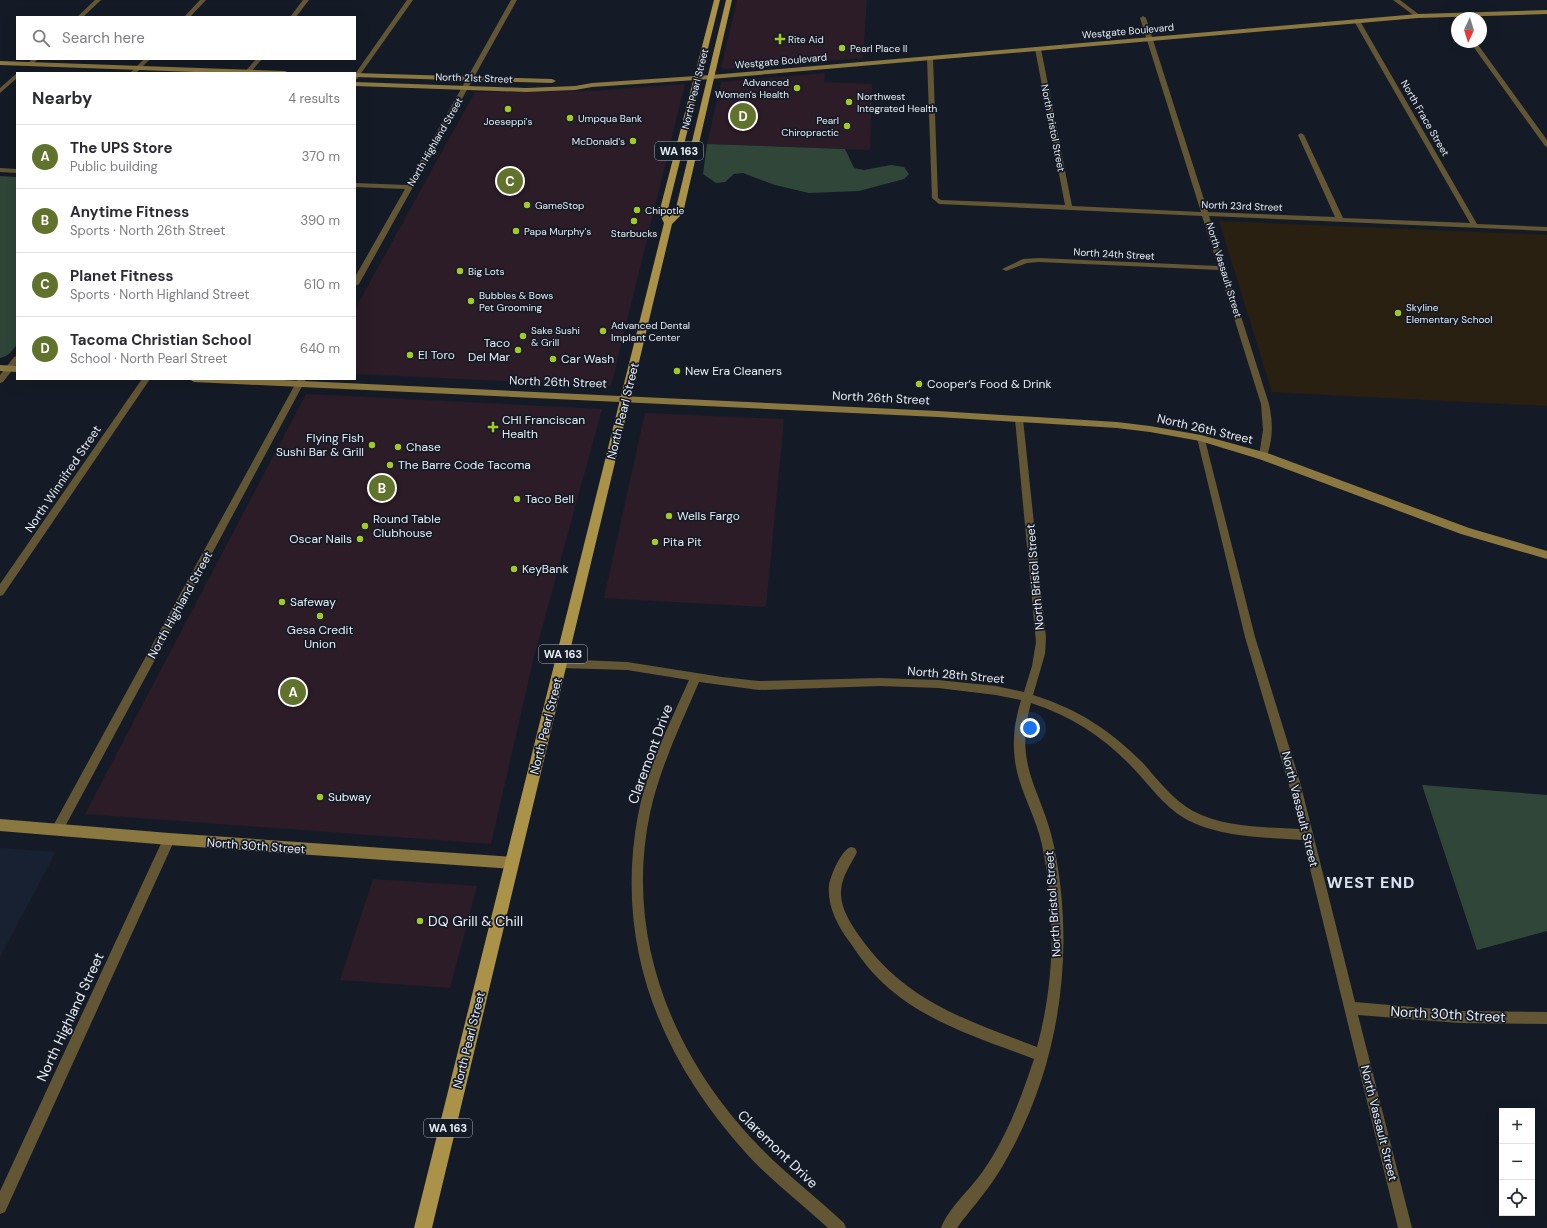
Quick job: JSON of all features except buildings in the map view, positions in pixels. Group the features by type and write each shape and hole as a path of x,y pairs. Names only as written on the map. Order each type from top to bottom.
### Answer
{"main road":[{"name":"North Pearl Street","path":"668,223 663,213 717,0"},
{"name":"North Pearl Street","path":"423,1228 668,223 678,213 729,0"}],"street":[{"path":"81,16 98,0"},
{"path":"188,16 203,0"},
{"path":"293,16 306,0"},
{"path":"356,76 410,0"},
{"name":"North Highland Street","path":"356,282 514,0"},
{"path":"1396,0 1418,16"},
{"name":"Westgate Boulevard","path":"1487,15 1547,12"},
{"name":"Westgate Boulevard","path":"711,78 1357,21 1418,16 1451,17"},
{"name":"North Vassault Street","path":"1143,18 1266,404 1268,432 1267,444 1263,456"},
{"name":"North Frace Street","path":"1357,21 1475,226"},
{"path":"1477,48 1547,145"},
{"name":"North Bristol Street","path":"1038,49 1069,208"},
{"name":"North 23rd Street","path":"930,58 936,201 942,203 1547,229"},
{"path":"136,70 146,60"},
{"path":"0,63 32,61 136,70 248,72 258,60"},
{"path":"0,70 16,72"},
{"name":"North 21st Street","path":"356,76 583,82 592,85"},
{"path":"0,91 16,77"},
{"name":"North 21st Street","path":"356,84 465,88 575,88 592,85 711,78"},
{"path":"1301,135 1340,220"},
{"path":"0,170 16,171"},
{"path":"356,185 409,187"},
{"name":"North 24th Street","path":"1006,269 1026,261 1039,260 1223,268"},
{"path":"0,380 16,360"},
{"name":"North Winnifred Street","path":"0,592 145,380"},
{"name":"North 26th Street","path":"248,380 301,381 1117,425 1201,438 1263,456 1465,531 1547,555"},
{"name":"North Highland Street","path":"57,830 301,381"},
{"name":"North Bristol Street","path":"948,1228 992,1170 1008,1140 1032,1086 1051,1020 1056,986 1057,945 1048,845 1026,785 1018,747 1020,726 1027,697 1038,665 1041,644 1019,419"},
{"name":"North Vassault Street","path":"1201,438 1250,637 1282,738 1405,1228"},
{"name":"North 28th Street","path":"561,664 594,663 638,667 695,678 767,686 864,683 951,686 1010,693 1053,706 1096,728 1115,743 1161,791 1189,814 1220,827 1307,835"},
{"name":"Claremont Drive","path":"695,678 656,774 644,813 638,849 636,878 640,932 646,966 654,995 685,1060 705,1092 751,1148 839,1228"},
{"name":"North 30th Street","path":"0,825 169,840 512,863"},
{"name":"North Highland Street","path":"0,1207 169,840"},
{"path":"851,852 837,873 835,884 836,900 848,930 857,945 872,964 890,983 906,996 931,1010 956,1022 1041,1055"},
{"name":"North 30th Street","path":"1350,1008 1460,1017 1547,1018"}],"shaded area":[{"path":"737,0 867,0 863,58 724,69 721,68"},
{"path":"825,73 824,82 872,84 870,150 707,144 721,82"},
{"path":"685,84 611,386 356,374 356,307 475,92 592,91"},
{"name":"Skyline Elementary School","path":"1219,221 1547,235 1547,406 1272,392"},
{"path":"306,394 602,409 533,661 491,844 85,814"},
{"path":"645,413 784,419 766,607 604,598"},
{"path":"0,848 56,852 0,957"},
{"path":"373,879 477,886 450,988 340,980"}],"green space":[{"path":"707,144 845,149 854,168 864,170 891,165 904,167 909,174 904,179 859,191 809,193 775,185 743,173 734,174 725,182 716,183 703,174"},
{"path":"0,176 16,177 16,345 8,355 0,358"},
{"path":"1422,785 1547,795 1547,931 1477,950"}],"place":[{"name":"Rite Aid","path":"780,39"},
{"name":"Pearl Place II","path":"842,48"},
{"name":"Advanced Women's Health","path":"797,88"},
{"name":"Northwest Integrated Health","path":"849,102"},
{"name":"Joeseppi's","path":"508,109"},
{"name":"Tacoma Christian School","path":"743,116"},
{"name":"Umpqua Bank","path":"570,118"},
{"name":"Pearl Chiropractic","path":"847,126"},
{"name":"McDonald's","path":"633,141"},
{"name":"Planet Fitness","path":"510,181"},
{"name":"GameStop","path":"527,205"},
{"name":"Chipotle","path":"637,210"},
{"name":"Starbucks","path":"634,221"},
{"name":"Papa Murphy's","path":"516,231"},
{"name":"Big Lots","path":"460,271"},
{"name":"Bubbles & Bows Pet Grooming","path":"471,301"},
{"name":"Skyline Elementary School","path":"1398,313"},
{"name":"Advanced Dental Implant Center","path":"603,331"},
{"name":"Sake Sushi & Grill","path":"523,336"},
{"name":"Taco Del Mar","path":"518,350"},
{"name":"El Toro","path":"410,355"},
{"name":"Car Wash","path":"553,359"},
{"name":"New Era Cleaners","path":"677,371"},
{"name":"Cooper’s Food & Drink","path":"919,384"},
{"name":"CHI Franciscan Health","path":"493,427"},
{"name":"Flying Fish Sushi Bar & Grill","path":"372,445"},
{"name":"Chase","path":"398,447"},
{"name":"The Barre Code Tacoma","path":"390,465"},
{"name":"Anytime Fitness","path":"382,488"},
{"name":"Taco Bell","path":"517,499"},
{"name":"Wells Fargo","path":"669,516"},
{"name":"Round Table Clubhouse","path":"365,526"},
{"name":"Oscar Nails","path":"360,539"},
{"name":"Pita Pit","path":"655,542"},
{"name":"KeyBank","path":"514,569"},
{"name":"Safeway","path":"282,602"},
{"name":"Gesa Credit Union","path":"320,616"},
{"name":"The UPS Store","path":"293,692"},
{"name":"Subway","path":"320,797"},
{"name":"DQ Grill & Chill","path":"420,921"}],"district":[{"name":"WEST END","path":"1371,882"}]}
